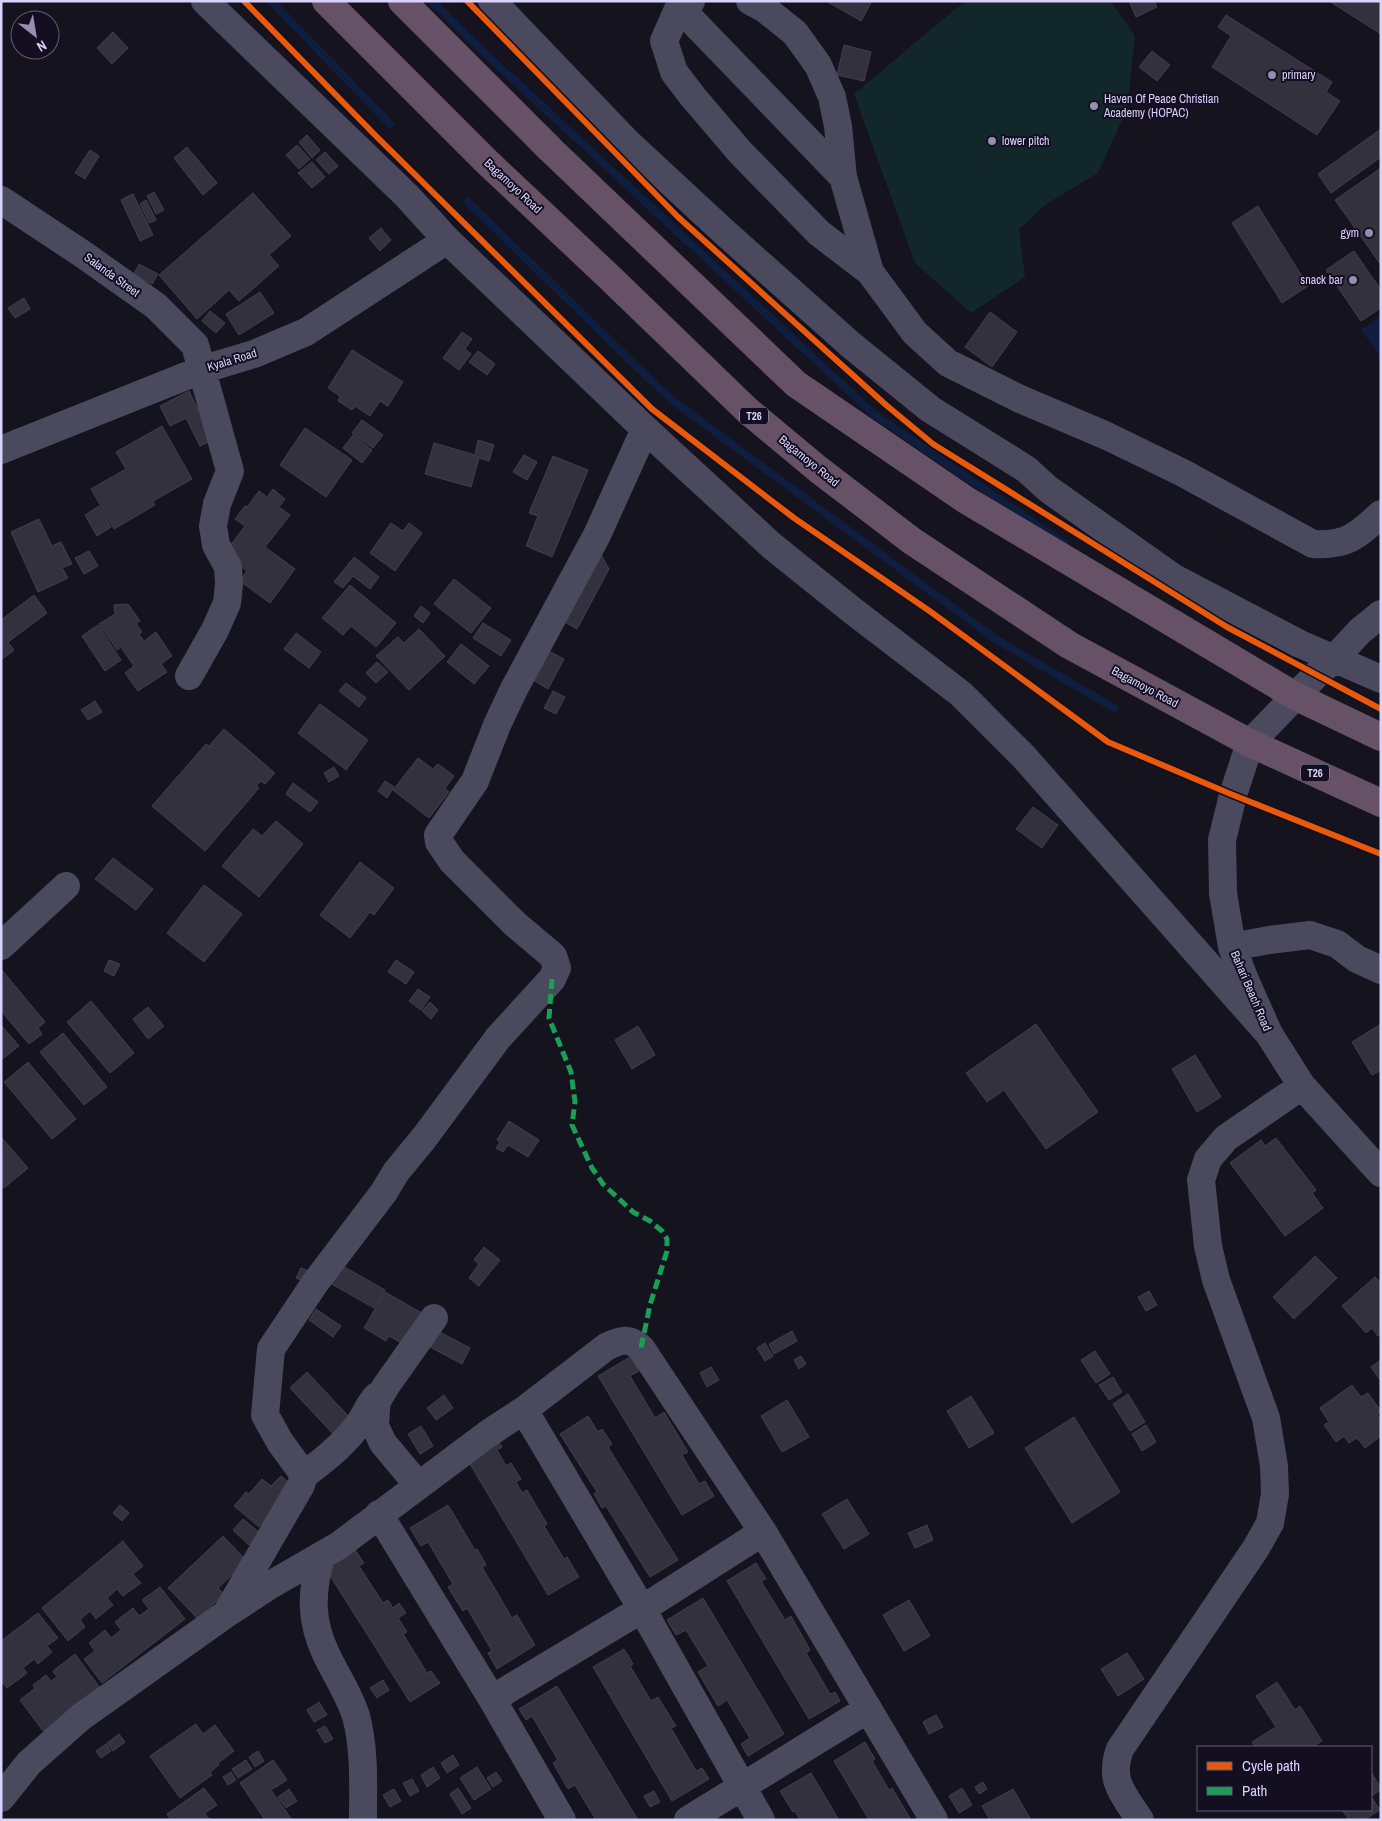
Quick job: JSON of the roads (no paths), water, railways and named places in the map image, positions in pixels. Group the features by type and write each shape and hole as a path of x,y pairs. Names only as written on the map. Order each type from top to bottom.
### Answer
{"highway":[{"name":"Bagamoyo Road","path":"326,1 487,162 747,410 819,470 912,541 1069,646 1250,743 1381,803"},
{"path":"402,1 550,150 796,384 966,500 1295,696 1381,737"}],"street":[{"path":"205,1 407,196 447,240 645,429 772,546 961,694 1024,757 1269,1034"},
{"path":"492,1 626,141 701,211 851,345 930,408 1026,469 1048,489 1174,578 1300,644 1381,679"},
{"path":"750,1 765,9 795,33 818,65 832,97 838,126 843,177 870,272"},
{"path":"843,177 685,4 664,41 674,72 740,152 819,233 870,272 916,333 948,362 1020,399 1107,436 1183,473 1313,544 1327,545 1345,542 1381,514"},
{"name":"Salanda Street","path":"1,200 77,250 156,306 195,345 230,472 217,504 213,526 216,545 228,566 229,584 227,603 215,630 188,676"},
{"name":"Kyala Road","path":"1,450 201,370 254,354 306,332 447,240"},
{"path":"304,1475 280,1442 265,1415 271,1350 315,1284 384,1192 396,1172 424,1138 498,1038 552,979 557,968 553,956 515,924 452,861 439,842 438,835 475,781 497,724 597,535 645,429"},
{"path":"1250,743 1360,631 1381,614"},
{"name":"Bahari Beach Road","path":"1250,743 1233,794 1222,840 1223,893 1232,947 1269,1034 1302,1086 1381,1174"},
{"path":"1,946 66,886"},
{"path":"1232,947 1310,935 1337,944 1357,959 1381,970"},
{"path":"1140,1820 1118,1786 1114,1774 1115,1761 1120,1749 1256,1548 1270,1522 1276,1494 1274,1466 1266,1418 1216,1280 1208,1246 1201,1180 1208,1159 1226,1138 1302,1086"},
{"path":"418,1485 383,1443 375,1426 377,1401 434,1318"},
{"path":"1,1798 29,1763 81,1717 226,1614 272,1584 338,1546 418,1485 524,1410 606,1348 619,1340 628,1340 641,1348 763,1532 934,1820"},
{"path":"226,1614 301,1485 304,1475 332,1454 350,1435 369,1404 386,1386"},
{"path":"524,1410 642,1609 761,1820"},
{"path":"379,1514 492,1699 562,1820"},
{"path":"492,1699 642,1609 763,1532"},
{"path":"321,1557 312,1600 325,1652 347,1692 356,1717 362,1746 364,1820"},
{"path":"688,1820 868,1709"}],"water":[{"path":"1381,316 1381,358 1361,330"}],"waterway":[{"path":"271,1 390,124"},
{"path":"432,1 474,43 875,415 1065,544"},
{"path":"468,202 668,397 994,638 1114,708"}],"place":[{"name":"primary","path":"1272,75"},
{"name":"Haven Of Peace Christian Academy (HOPAC)","path":"1094,106"},
{"name":"lower pitch","path":"992,141"},
{"name":"gym","path":"1369,233"},
{"name":"snack bar","path":"1353,280"}]}
